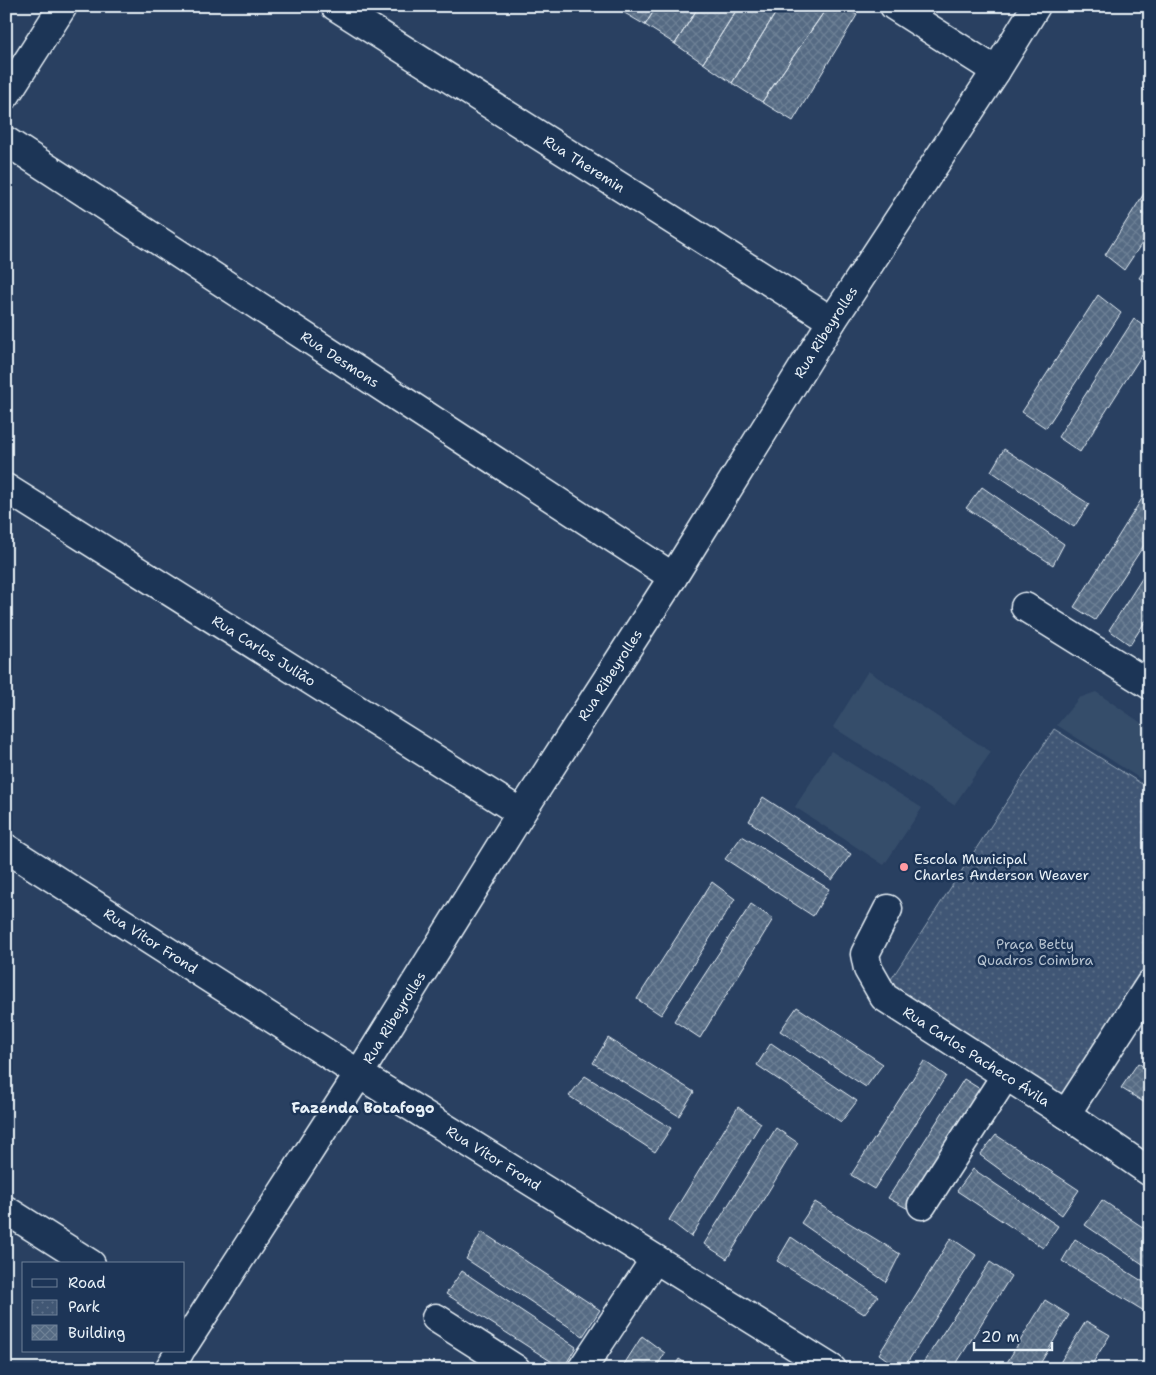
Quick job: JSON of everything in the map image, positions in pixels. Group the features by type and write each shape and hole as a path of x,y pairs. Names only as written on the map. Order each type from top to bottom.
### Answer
{"street":[{"path":"6,95 62,6"},
{"name":"Rua Theremin","path":"335,6 832,321"},
{"path":"894,6 996,71"},
{"name":"Rua Ribeyrolles","path":"185,1337 359,1074 521,814 673,577 832,321 996,71 1036,6"},
{"name":"Rua Desmons","path":"6,140 673,577"},
{"name":"Rua Carlos Julião","path":"6,488 521,814"},
{"path":"1025,607 1150,685"},
{"name":"Rua Vítor Frond","path":"6,848 359,1074 832,1369"},
{"name":"Rua Carlos Pacheco Ávila","path":"888,909 865,954 868,969 884,997 1066,1114 1150,1172"},
{"path":"1066,1114 1150,984"},
{"path":"922,1205 1006,1075"},
{"path":"6,1210 88,1262"},
{"path":"582,1369 655,1259"},
{"path":"436,1318 516,1369"},
{"name":"Rua Ribeyrolles","path":"169,1369 178,1352"}],"shaded area":[{"path":"868,671 991,752 954,805 833,727"},
{"path":"1096,692 1150,729 1150,785 1057,725 1079,698"},
{"path":"831,751 922,808 884,865 795,807"}],"green space":[{"name":"Praça Betty Quadros Coimbra","path":"1054,729 1150,789 1150,968 1068,1098 1049,1096 888,984"}],"building":[{"path":"617,6 657,6 645,25 616,8"},
{"path":"657,6 699,6 675,44 645,25"},
{"path":"699,6 739,6 703,63 675,44"},
{"path":"739,6 780,6 732,83 703,63"},
{"path":"780,6 828,6 762,102 732,83"},
{"path":"828,6 844,6 857,15 793,121 762,102"},
{"path":"1150,184 1150,231 1124,270 1105,255"},
{"path":"1150,261 1150,284 1139,278"},
{"path":"1098,295 1121,313 1046,428 1022,412"},
{"path":"1134,319 1150,331 1150,342 1080,452 1058,437"},
{"path":"1004,449 1089,504 1074,527 991,471"},
{"path":"982,487 1064,544 1053,565 966,508"},
{"path":"1148,489 1150,490 1150,536 1095,620 1074,607"},
{"path":"1150,566 1150,614 1130,645 1109,630"},
{"path":"763,797 851,854 832,880 749,821"},
{"path":"742,836 829,889 813,916 725,859"},
{"path":"712,882 735,899 661,1015 637,999"},
{"path":"751,904 773,919 700,1038 674,1021"},
{"path":"797,1007 883,1064 866,1087 780,1031"},
{"path":"608,1038 694,1092 679,1116 593,1063"},
{"path":"771,1043 857,1101 841,1122 757,1065"},
{"path":"1150,1043 1150,1057 1144,1053"},
{"path":"924,1061 946,1076 874,1189 851,1175"},
{"path":"1138,1063 1150,1071 1150,1106 1121,1088"},
{"path":"585,1076 671,1128 655,1152 569,1096"},
{"path":"964,1079 988,1094 912,1211 888,1198"},
{"path":"738,1107 761,1123 691,1237 669,1220"},
{"path":"776,1128 798,1143 727,1259 704,1244"},
{"path":"996,1135 1079,1190 1062,1215 980,1155"},
{"path":"973,1169 1058,1226 1043,1248 957,1191"},
{"path":"1102,1200 1150,1232 1150,1269 1085,1225"},
{"path":"815,1202 900,1254 886,1282 801,1223"},
{"path":"482,1232 600,1310 583,1336 466,1259"},
{"path":"791,1237 878,1296 864,1314 777,1261"},
{"path":"951,1238 976,1255 903,1369 900,1369 879,1354"},
{"path":"1075,1239 1150,1286 1149,1314 1062,1261"},
{"path":"990,1262 1011,1276 953,1369 919,1369"},
{"path":"462,1271 576,1347 563,1369 446,1294"},
{"path":"1045,1300 1069,1315 1037,1369 1003,1369"},
{"path":"1086,1321 1110,1335 1089,1369 1056,1369"},
{"path":"642,1336 665,1353 655,1369 621,1369"},
{"path":"679,1359 694,1369 673,1369"}],"place":[{"name":"Escola Municipal Charles Anderson Weaver","path":"904,867"}],"district":[{"name":"Fazenda Botafogo","path":"363,1108"}]}
